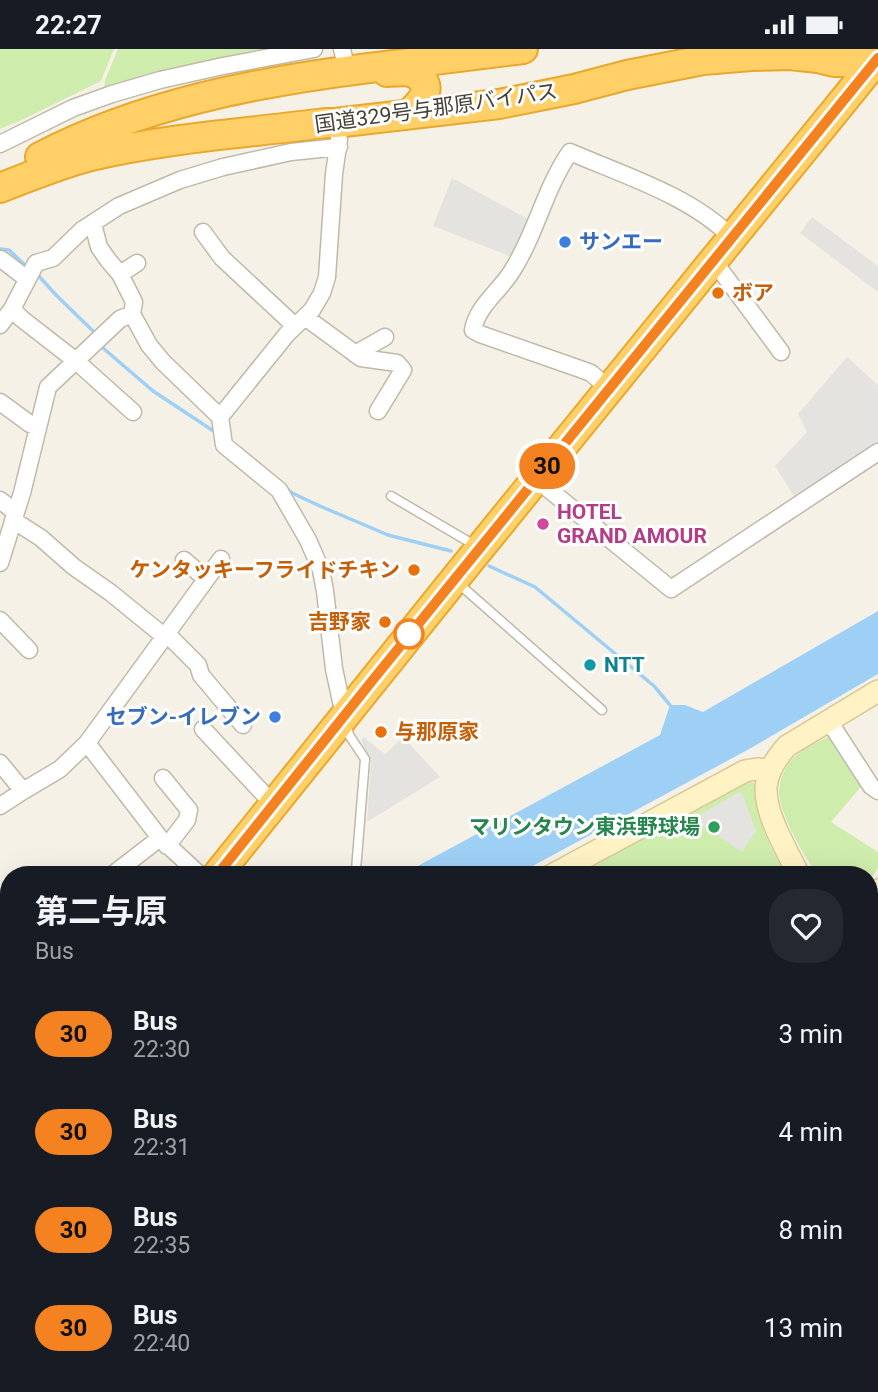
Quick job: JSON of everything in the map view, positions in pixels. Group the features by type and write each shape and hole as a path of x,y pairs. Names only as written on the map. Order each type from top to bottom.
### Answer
{"highway":[{"path":"0,178 96,131 156,110 352,63 523,49"},
{"path":"230,866 273,804 344,715 877,61 837,49"},
{"name":"国道329号与那原バイパス","path":"0,188 92,156 165,143 333,131 410,113 499,104 702,60 790,55 834,62 877,61"},
{"path":"352,63 389,73 410,72 419,76 424,82 424,96 421,103 410,113"},
{"path":"269,83 261,88 256,101 262,117 270,121 298,120 333,131"}],"street":[{"path":"0,144 73,108 113,94 223,65 314,49"},
{"path":"0,325 12,309 36,263 53,258 82,230 119,206 180,180 291,152 333,131 334,174 327,277 322,293 312,310 220,417"},
{"path":"609,389 591,373 473,330 480,311 522,254 554,178 570,152 679,199 719,224 732,237"},
{"path":"93,223 100,247 120,274 134,302 132,314 149,345 220,417 224,445 279,490 308,540 321,570 334,669 344,715"},
{"path":"202,232 222,258 300,322 361,358 397,363 403,370 378,411"},
{"path":"1,259 27,279"},
{"path":"713,260 781,352"},
{"path":"120,274 137,263"},
{"path":"12,309 133,412"},
{"path":"0,563 22,493 48,387 120,319 132,314"},
{"path":"355,354 385,337"},
{"path":"0,402 38,427"},
{"path":"536,479 671,589 878,452"},
{"path":"0,500 14,516 166,636 198,665 201,675 243,725"},
{"path":"0,806 60,769 87,744 220,559"},
{"path":"184,560 206,579"},
{"path":"0,620 29,650"},
{"path":"794,866 769,814 765,786 769,770 787,745 878,691"},
{"path":"829,721 878,791"},
{"path":"203,729 273,804"},
{"path":"87,744 163,842 190,866"},
{"path":"0,763 23,791"},
{"path":"569,866 745,771 769,770"},
{"path":"126,866 163,842 187,820 189,810 163,778"}],"lane":[{"path":"391,496 479,549"},
{"path":"454,580 602,710"},
{"path":"344,715 349,735 365,759 356,866"}],"green space":[{"path":"0,49 114,49 101,81 0,129"},
{"path":"118,49 278,49 204,62 104,89"},
{"path":"831,735 864,783 831,822 878,852 878,866 812,866 807,859 783,811 779,792 786,768 794,757"},
{"name":"マリンタウン東浜野球場","path":"749,782 754,783 760,819 781,866 594,866"}],"shaded area":[{"path":"452,178 530,220 512,257 433,226"},
{"path":"812,217 878,266 878,292 800,233"},
{"path":"847,357 878,385 878,444 795,498 775,466 807,432 798,414"},
{"path":"364,737 385,754 403,737 440,777 367,822 371,762 361,740"},
{"path":"741,791 756,831 742,852 695,820"}],"water":[{"path":"878,611 878,674 751,748 533,866 418,866 660,735 670,705 685,705 703,712"}],"waterway":[{"path":"0,249 9,250 28,268"},
{"path":"37,274 96,337"},
{"path":"100,343 153,391 215,432"},
{"path":"240,448 252,458"},
{"path":"284,487 322,507 388,535 451,551"},
{"path":"489,566 535,587 654,686 670,705"}],"bus line":[{"name":"30","path":"224,866 878,58"}],"place":[{"name":"サンエー","path":"565,242"},
{"name":"ボア","path":"718,293"},
{"name":"HOTEL GRAND AMOUR","path":"543,524"},
{"name":"ケンタッキーフライドチキン","path":"414,570"},
{"name":"吉野家","path":"385,622"},
{"name":"NTT","path":"590,665"},
{"name":"セブン-イレブン","path":"275,717"},
{"name":"与那原家","path":"381,732"},
{"name":"マリンタウン東浜野球場","path":"714,827"}]}
